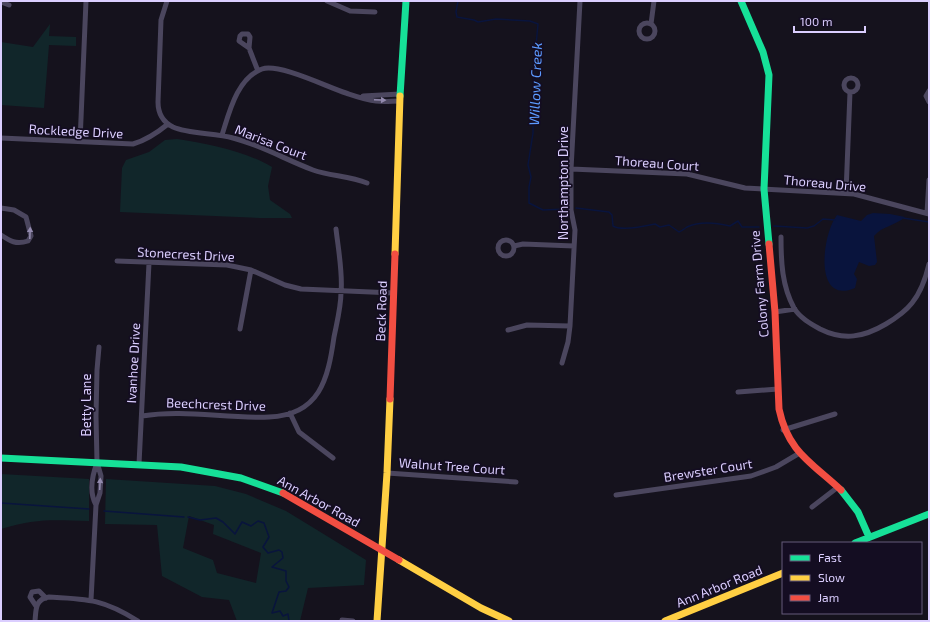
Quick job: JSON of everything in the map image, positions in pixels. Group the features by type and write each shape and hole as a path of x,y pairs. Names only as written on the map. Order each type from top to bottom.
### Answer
{"main road":[{"name":"Beck Road","path":"377,621 387,473 400,97 406,1"},
{"name":"Colony Farm Drive","path":"741,1 763,52 768,75 769,95 764,189 774,312 779,414 783,430 798,454 838,487 856,508 869,537"},
{"name":"Ann Arbor Road","path":"1,458 139,464 209,470 260,483 280,491 481,608 509,621"},
{"path":"857,542 929,514"},
{"name":"Ann Arbor Road","path":"665,621 682,618 782,572"}],"street":[{"path":"80,142 86,1"},
{"path":"167,1 162,20 158,102 161,115 168,124"},
{"path":"327,1 350,11 375,12"},
{"name":"Northampton Drive","path":"562,363 568,342 570,326 575,230 571,210 571,169 580,1"},
{"path":"651,24 654,17 654,1"},
{"path":"1,2 9,4"},
{"path":"249,48 258,71"},
{"path":"222,135 236,97 245,83 258,71 268,68 276,69 347,94 360,96 400,97"},
{"path":"929,91 926,96 929,102"},
{"path":"846,194 850,92"},
{"name":"Rockledge Drive","path":"1,138 133,144 155,135 168,124"},
{"name":"Marisa Court","path":"168,124 181,130 222,135 260,146 314,170 356,178 366,183"},
{"name":"Thoreau Court","path":"571,169 687,174 735,186 764,189"},
{"path":"928,214 929,180"},
{"name":"Thoreau Drive","path":"764,189 846,194 872,198 928,214"},
{"path":"1,208 14,210 26,217 31,236 28,242 18,244 1,235"},
{"path":"333,458 299,432 290,413 312,400 326,380 330,367 342,292 336,229"},
{"path":"781,237 782,274 788,294 795,309 806,320 832,334 851,337 868,334 898,317 912,304 921,287 929,264"},
{"path":"514,246 523,244 574,246"},
{"name":"Stonecrest Drive","path":"117,261 217,264 251,270 295,287 342,292 394,293"},
{"name":"Ivanhoe Drive","path":"139,464 149,263"},
{"path":"240,329 251,270"},
{"path":"774,312 795,309"},
{"path":"508,330 527,324 570,326"},
{"name":"Betty Lane","path":"97,462 96,394 99,347"},
{"path":"738,392 778,390"},
{"name":"Beechcrest Drive","path":"142,416 174,412 268,417 290,413"},
{"path":"783,430 836,414"},
{"name":"Brewster Court","path":"616,495 750,476 776,467 798,454"},
{"path":"96,505 92,493 92,475 97,462"},
{"path":"91,600 96,505 100,494 101,476 97,462"},
{"name":"Walnut Tree Court","path":"387,473 516,482"},
{"path":"812,507 838,487"},
{"path":"36,621 36,606 30,597 32,592 39,591 46,598"},
{"path":"36,606 40,601 46,598 91,600 113,607 129,619 138,621"},
{"path":"342,620 353,621"}],"green space":[{"path":"50,24 49,36 76,37 76,46 49,45 44,108 1,105 1,42 33,47"},
{"path":"177,139 238,152 272,167 268,186 270,200 290,214 292,218 120,212 122,168 126,160 149,152 165,140"},
{"path":"1,474 89,479 89,521 35,521 1,529"},
{"path":"106,479 215,486 246,494 286,511 366,560 364,585 308,588 300,621 237,621 229,600 202,597 162,576 157,525 105,524","holes":["189,516 214,525 213,534 261,553 256,583 217,573 213,560 183,548"]}],"water":[{"path":"873,213 905,217 881,230 874,236 877,262 875,265 869,266 859,262 854,274 857,279 855,288 842,291 832,287 827,278 825,251 832,224 837,215 861,221 867,215"}],"waterway":[{"name":"Willow Creek","path":"458,1 456,12 457,17 478,22 496,19 530,21 538,24 534,67 533,133 528,165 531,177 529,187 529,203 543,210 566,209"},
{"name":"Willow Creek","path":"576,208 609,212 612,215 613,226 622,228 634,228 655,224 660,227 669,225 679,232 687,227 697,224 714,223 730,226 738,221 742,227 759,227"},
{"name":"Willow Creek","path":"903,218 929,222"},
{"name":"Willow Creek","path":"774,226 807,228 814,226 823,219 835,220"},
{"path":"1,503 89,509"},
{"path":"104,511 184,517"},
{"path":"188,517 200,520 216,518 223,522 235,534 242,522 251,526 258,521 264,523 269,537 263,547 268,553 279,550 282,552 283,558 272,567 286,571 286,581 289,587 286,591 279,592 272,613 280,611 283,616 288,614 289,621"}],"traffic: fast":[{"path":"400,96 406,1"},
{"path":"741,1 763,52 769,75 764,189 769,244"},
{"path":"1,458 181,467 241,478 283,493"},
{"path":"841,490 858,512 869,537"},
{"path":"858,542 929,514"}],"traffic: slow":[{"path":"395,254 400,96"},
{"path":"377,621 387,473 390,399"},
{"path":"399,560 481,608 509,621"},
{"path":"665,621 782,573"}],"traffic: jam":[{"path":"769,244 775,312 779,409 783,424 788,436 802,455 841,490"},
{"path":"390,399 395,254"},
{"path":"283,493 399,560"}]}
